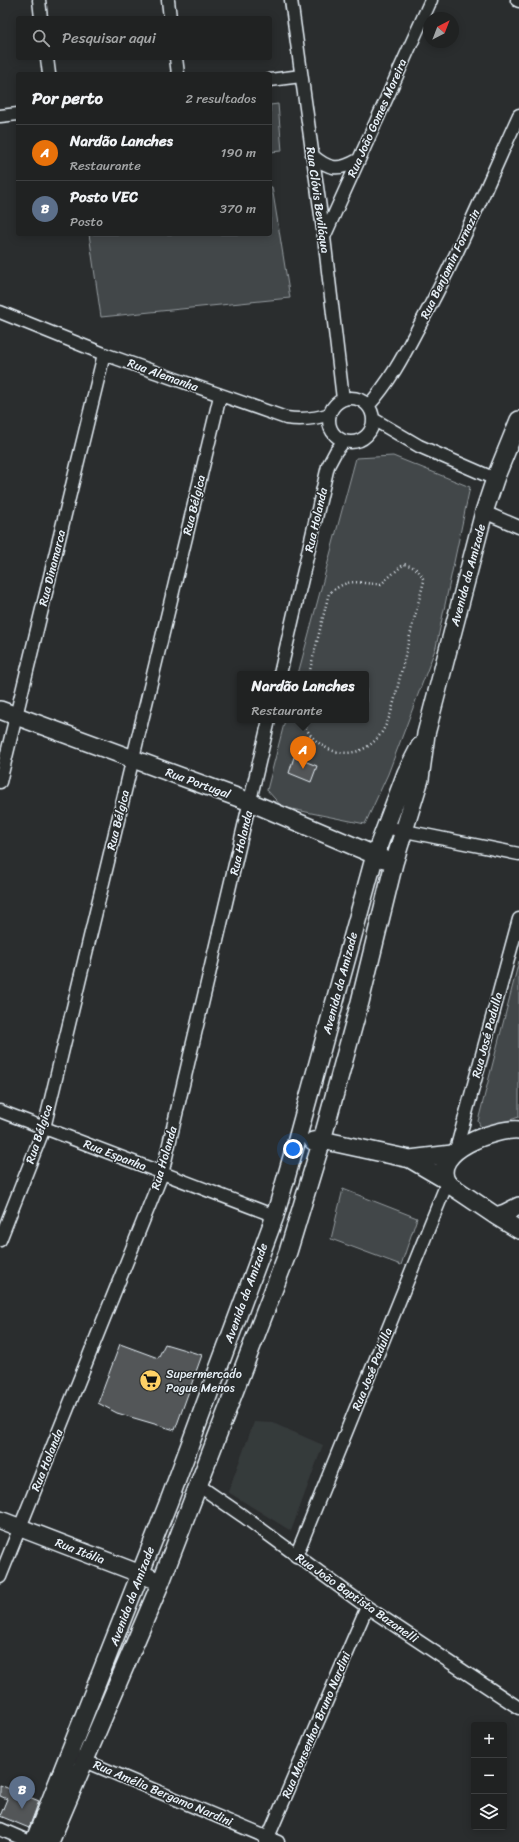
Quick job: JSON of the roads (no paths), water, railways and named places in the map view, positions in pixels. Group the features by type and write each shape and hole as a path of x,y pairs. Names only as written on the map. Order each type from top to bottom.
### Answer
{"main road":[{"name":"Avenida da Amizade","path":"34,1842 77,1757 161,1582 288,1252 322,1140 360,1002 394,863 420,779 426,734 484,512 495,479 519,420"},
{"name":"Rua Portugal","path":"0,710 250,802 394,863"},
{"name":"Avenida da Amizade","path":"50,1842 77,1757 140,1575 275,1216 374,855 406,773 426,734"},
{"path":"410,1159 454,1152 465,1145 504,1131 519,1130"},
{"path":"296,1143 322,1140 410,1159 519,1230"},
{"path":"446,1182 447,1164 454,1152"},
{"path":"496,1216 519,1206"},
{"path":"275,1216 287,1224 288,1252"},
{"name":"Rua Itália","path":"0,1520 161,1582"}],"street":[{"path":"39,0 41,16"},
{"path":"168,0 170,16"},
{"name":"Rua Clóvis Beviláqua","path":"291,0 324,237 343,399"},
{"name":"Rua João Gomes Moreira","path":"324,237 431,0"},
{"path":"47,60 49,72"},
{"path":"176,60 178,72"},
{"path":"272,80 301,76"},
{"path":"0,116 16,114"},
{"name":"Rua Benjamin Fornazin","path":"368,406 382,391 394,372 434,299 519,115"},
{"path":"312,155 322,164 334,168 347,166 358,160"},
{"name":"Rua Alemanha","path":"0,312 104,354 286,418 309,419 330,414"},
{"name":"Rua Dinamarca","path":"0,782 104,354"},
{"name":"Rua Bélgica","path":"0,1240 44,1128 220,396"},
{"path":"343,399 357,399 368,406 373,419 372,428 364,437 352,442 344,441 338,438 331,427 330,414 337,403 343,399"},
{"path":"373,419 419,446 495,479"},
{"name":"Rua Holanda","path":"281,671 328,466 336,451 344,441"},
{"path":"484,512 519,527"},
{"name":"Rua Holanda","path":"0,1577 162,1174 268,723"},
{"path":"385,827 519,854"},
{"name":"Rua José Padulla","path":"454,1152 519,919"},
{"name":"Rua Espanha","path":"0,1111 275,1216"},
{"name":"Rua José Padulla","path":"296,1556 446,1182"},
{"name":"Rua João Baptista Bazanelli","path":"198,1485 244,1516 367,1608 519,1708"},
{"name":"Rua Monsenhor Bruno Nardini","path":"271,1841 367,1608"},
{"name":"Rua Amélia Bergamo Nardini","path":"77,1757 271,1841"},
{"path":"0,1829 30,1842"}],"place":[{"name":"Nardão Lanches","path":"303,769"},
{"name":"Supermercado Pague Menos","path":"150,1381"},
{"name":"Posto VEC","path":"22,1809"}]}
